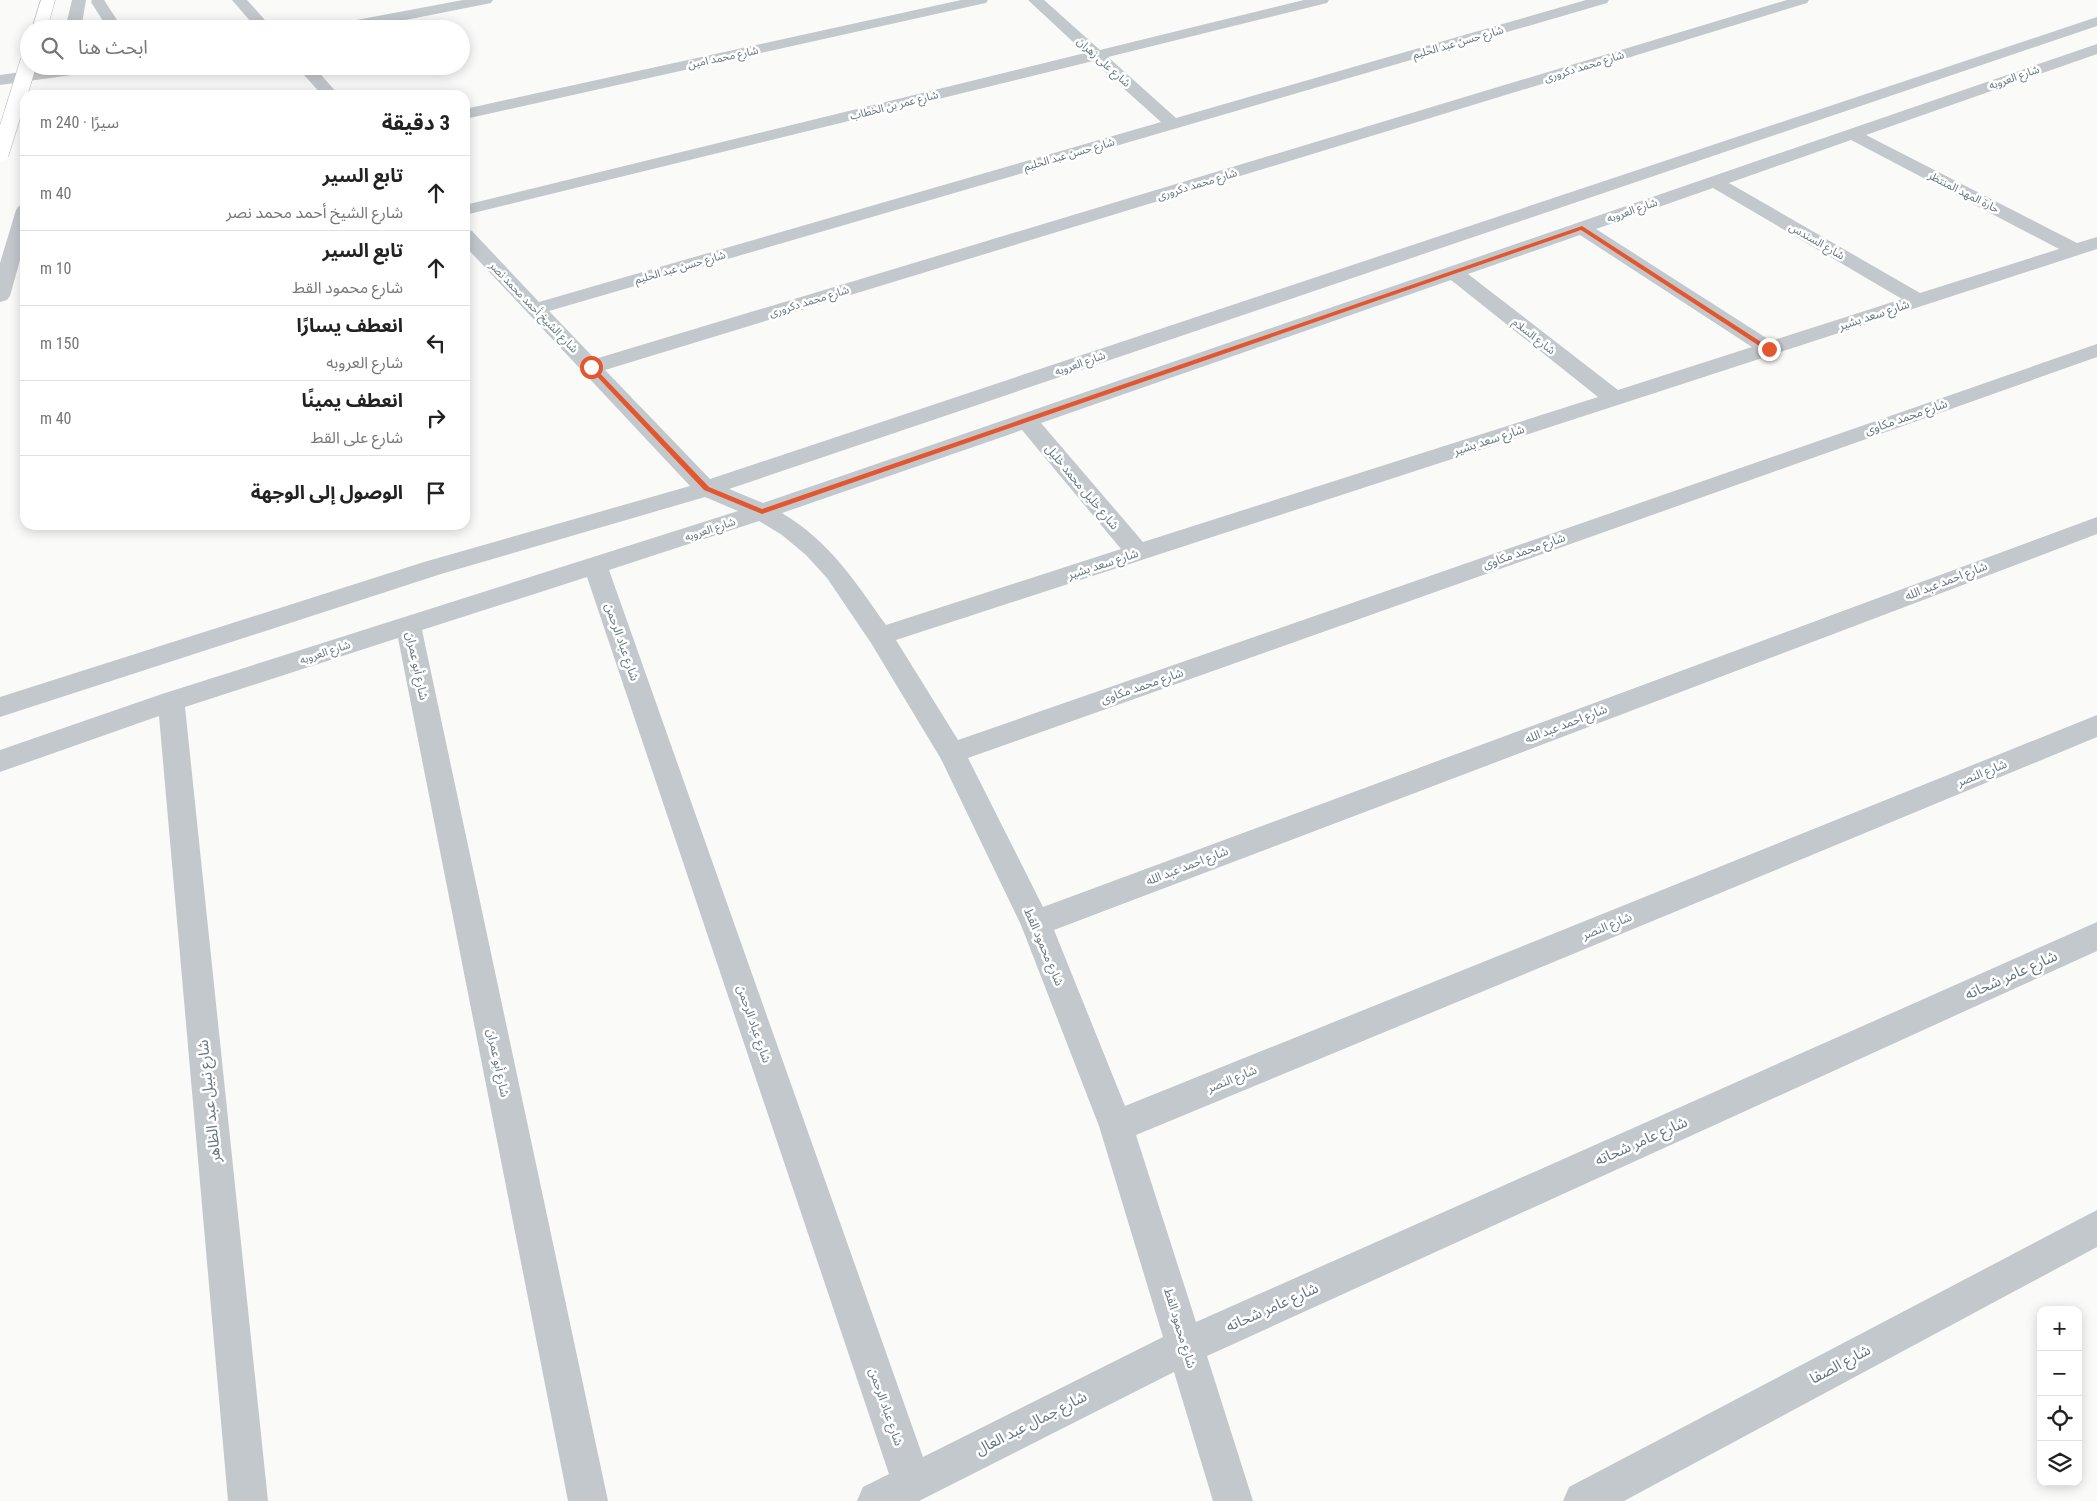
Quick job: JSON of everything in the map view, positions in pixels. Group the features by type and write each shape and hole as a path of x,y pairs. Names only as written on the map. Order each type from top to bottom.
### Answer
{"main road":[{"path":"42,20 48,0"},
{"path":"0,154 25,75"}],"street":[{"path":"75,20 79,0"},
{"path":"239,0 258,20"},
{"path":"382,20 486,0"},
{"name":"شارع محمد امين","path":"470,113 981,0"},
{"name":"شارع على زهران","path":"1034,0 1174,124"},
{"name":"شارع عمر بن الخطاب","path":"470,209 1322,0"},
{"name":"شارع حسن عبد الحليم","path":"535,309 1602,0"},
{"name":"شارع محمد دكرورى","path":"591,367 1802,0"},
{"path":"98,2 110,20"},
{"name":"شارع العروبه","path":"0,707 433,568 706,488 2097,21"},
{"name":"شارع العروبه","path":"0,761 408,624 762,512 2097,48"},
{"path":"0,80 29,75"},
{"path":"60,87 63,75"},
{"path":"312,75 326,90"},
{"name":"حارة المهد المنتظر","path":"1852,134 2076,250"},
{"name":"شارع السندس","path":"1714,181 1919,301"},
{"path":"0,296 20,227"},
{"path":"1582,228 1769,349"},
{"name":"شارع الشيخ أحمد محمد نصر","path":"470,240 706,488"},
{"name":"شارع سعد بشير","path":"880,636 2097,244"},
{"name":"شارع السلام","path":"1453,272 1615,399"},
{"name":"شارع محمد مكاوى","path":"952,753 2097,350"},
{"name":"شارع خليل محمد خليل","path":"1026,420 1138,553"},
{"name":"شارع محمود القط","path":"706,488 762,512 790,529 814,549 836,572 880,636 952,753 1036,923 1116,1126 1233,1501"},
{"name":"شارع احمد عبد الله","path":"1036,923 2097,525"},
{"name":"شارع عباد الرحمن","path":"596,566 912,1483"},
{"name":"شارع أبو عمران","path":"408,624 588,1501"},
{"name":"شارع نبيل عبد الظاهر","path":"171,702 248,1501"},
{"name":"شارع النصر","path":"1116,1126 2097,726"},
{"name":"شارع عامر شحاته","path":"1185,1346 2097,936"},
{"name":"شارع الصفا","path":"1583,1501 2097,1228"},
{"name":"شارع جمال عبد العال","path":"878,1501 1185,1346"}],"route":[{"path":"591,367 706,488 762,512 1582,228 1769,349"}]}
